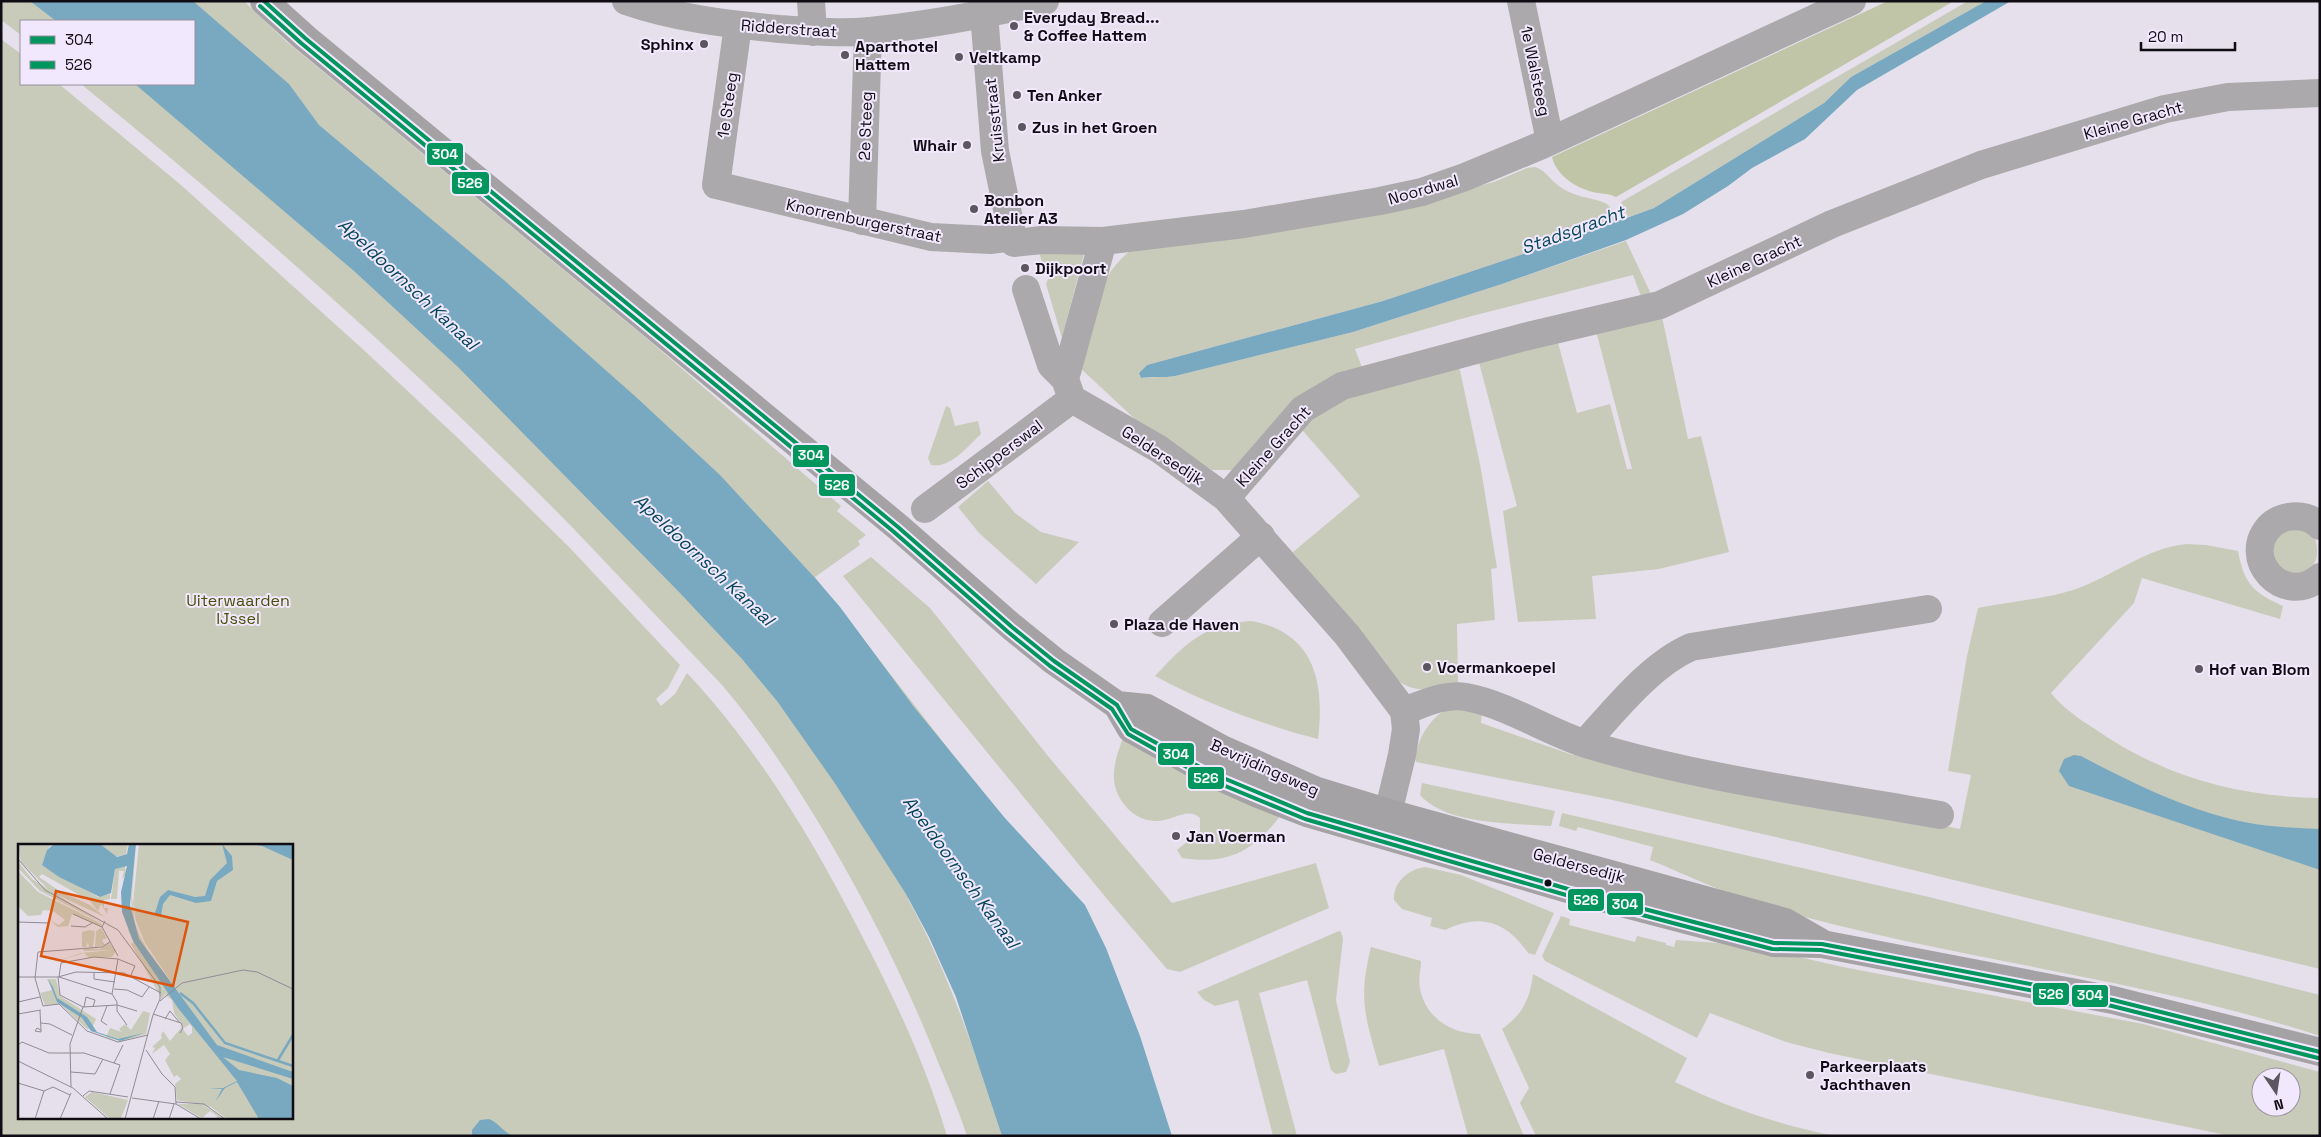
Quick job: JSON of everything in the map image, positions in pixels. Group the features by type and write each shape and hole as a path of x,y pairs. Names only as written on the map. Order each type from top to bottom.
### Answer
{"main road":[{"name":"Bevrijdingsweg","path":"264,1 304,38 898,528 1012,627 1054,661 1116,705 1131,729 1209,772 1307,813 1386,823"},
{"name":"Geldersedijk","path":"1386,823 1568,889 1774,943 1822,944 2113,1000 2320,1052"}],"street":[{"name":"Ridderstraat","path":"626,1 661,13 738,25 813,32 868,31 983,8 1045,1"},
{"path":"811,1 813,32"},
{"name":"1e Walsteeg","path":"1521,1 1550,141"},
{"name":"Noordwal","path":"1103,241 1244,224 1422,192 1465,177 1550,141 1852,1"},
{"name":"Kruisstraat","path":"983,8 995,152 1014,240"},
{"name":"1e Steeg","path":"716,185 738,25"},
{"name":"2e Steeg","path":"862,222 868,31"},
{"name":"Kleine Gracht","path":"1226,498 1303,409 1317,398 1342,386 1524,337 1660,305 1832,224 1980,165 2165,108 2228,97 2320,93"},
{"name":"Knorrenburgerstraat","path":"716,185 931,238 1103,241"},
{"path":"1068,389 1103,241"},
{"path":"1026,289 1051,365 1068,389"},
{"name":"Geldersedijk","path":"1068,389 1160,450 1226,498 1347,635 1404,711"},
{"name":"Schipperswal","path":"925,510 1068,389"},
{"path":"2320,526 2307,517 2283,517 2266,530 2261,539 2260,550 2264,570 2281,584 2292,587 2302,586 2320,577"},
{"path":"1162,623 1261,536"},
{"path":"1584,743 1660,665 1691,647 1928,609"},
{"path":"1386,823 1402,755 1406,729 1404,711 1435,700 1465,696 1537,722 1584,743 1670,765 1742,781 1940,815"}],"green space":[{"path":"1,1 244,1 286,41 651,342 841,506 837,511 866,535 858,541 860,545 815,577 964,769 908,899 923,927 961,1015 1002,1136 967,1136 911,998 865,905 832,845 793,781 759,732 722,685 570,525 453,410 270,243 82,85 195,85 195,20 20,20 20,34 1,20"},
{"path":"1888,1 1954,1 1616,197 1593,192 1574,184 1562,175 1554,164 1552,157"},
{"path":"1968,1 1986,1 1851,77 1824,103 1654,208 1628,217 1621,202"},
{"name":"Uiterwaarden IJssel","path":"1,39 20,53 20,85 60,85 181,185 367,353 460,440 569,547 680,665 668,688 656,699 661,706 675,694 687,673 713,702 738,733 783,797 843,899 886,983 920,1058 947,1136 1,1136"},
{"path":"1535,167 1542,170 1556,184 1566,190 1607,204 1617,220 1571,238 1383,301 1147,365 1139,373 1141,378 1175,376 1353,332 1502,284 1626,241 1652,296 1642,299 1633,275 1468,317 1355,349 1363,370 1233,470 1212,470 1137,421 1077,365 1090,318 1101,288 1118,262 1130,251 1370,215 1494,182 1527,168"},
{"path":"1085,250 1062,338 1046,284 1049,277 1045,273 1039,252"},
{"path":"1661,312 1688,439 1701,436 1729,552 1659,569 1592,576 1596,619 1518,622 1503,511 1517,506 1477,355 1556,335 1577,413 1610,404 1627,469 1632,469 1595,327"},
{"path":"1458,361 1481,469 1497,568 1491,569 1495,620 1457,624 1458,685 1423,690 1408,686 1391,676 1293,552 1360,496 1296,423 1311,411"},
{"path":"946,406 950,408 955,426 978,421 981,434 952,460 945,464 931,465 928,458"},
{"path":"988,481 1015,513 1041,532 1079,542 1036,584 979,533 958,507"},
{"path":"2303,529 2315,538 2317,546 2316,559 2311,568 2293,575 2275,563 2273,543 2281,532"},
{"path":"2187,544 2206,545 2238,551 2243,572 2252,586 2265,597 2283,606 2280,619 2142,578 2134,603 2051,693 2077,717 2121,745 2174,771 2230,788 2290,797 2320,798 2320,969 1806,844 1608,799 1416,762 1415,759 1422,735 1437,716 1451,707 1482,713 1481,723 1573,755 1583,751 1960,829 1971,775 1948,771 1967,656 1978,608 2039,598 2073,590 2157,551"},
{"path":"871,557 930,608 1048,756 1172,903 1316,863 1329,908 1180,972 1167,969 1107,899 843,576"},
{"path":"1251,621 1273,627 1289,636 1302,648 1311,663 1317,680 1319,698 1318,739 1276,727 1235,712 1194,696 1155,676 1186,645 1208,631 1220,626"},
{"path":"1123,738 1281,815 1260,838 1239,853 1213,859 1182,858 1177,850 1200,831 1200,818 1195,815 1185,814 1162,821 1152,821 1138,816 1128,809 1121,801 1117,792 1114,775"},
{"path":"1422,783 1555,811 1551,826 1481,821 1446,812 1432,805 1420,795"},
{"path":"1562,813 1929,897 2320,995 2320,1036 2183,998 1906,941 1769,907 1724,891 1650,860 1653,847 1578,827 1576,831 1559,826"},
{"path":"1425,867 1461,875 1554,913 1535,955 1528,953 1511,934 1491,923 1481,921 1470,922 1445,930 1430,926 1432,918 1402,909 1394,900 1394,893 1399,882 1413,870"},
{"path":"1561,916 1570,919 1569,925 1635,942 1637,936 1666,943 1666,945 1674,947 1676,940 1746,945 1843,967 2143,1024 2320,1072 2320,1136 2231,1136 1829,1053 1786,1042 1710,1013 1697,1038 1545,961 1542,956"},
{"path":"1339,931 1343,939 1336,1000 1350,1062 1346,1072 1336,1074 1331,1070 1307,980 1259,993 1297,1136 1273,1136 1238,1000 1215,1006 1204,1000 1197,992"},
{"path":"1371,947 1421,961 1419,985 1428,1008 1434,1016 1450,1027 1460,1031 1480,1034 1524,1136 1468,1136 1444,1049 1379,1066 1367,1020 1364,994"},
{"path":"1533,974 1687,1058 1675,1082 1754,1114 1835,1136 1536,1136 1520,1103 1529,1088 1502,1029 1515,1018 1524,1005 1530,991"}],"water":[{"name":"Apeldoornsch Kanaal","path":"30,1 193,1 289,84 319,125 505,281 636,397 720,475 840,607 914,707 1004,817 1085,905 1106,948 1140,1036 1172,1136 1002,1136 956,997 929,937 906,894 834,782 777,701 742,659 679,592 458,367 354,271 136,85 195,85 195,20 55,20"},
{"path":"1986,1 2011,1 1857,90 1805,139 1752,168 1728,186 1683,214 1626,240 1502,284 1353,332 1175,376 1141,378 1139,373 1147,365 1383,301 1654,208 1824,103 1851,77"},
{"path":"2074,755 2081,756 2160,795 2223,817 2263,825 2320,829 2320,870 2069,786 2059,771 2064,759"},
{"path":"489,1119 513,1136 472,1136 472,1130 480,1120"}],"transit line":[{"name":"304","path":"264,1 305,38 898,527 1012,627 1054,661 1117,705 1131,729 1209,772 1307,813 1568,889 1774,943 1822,944 2113,1000 2320,1052"},
{"name":"526","path":"260,6 301,43 894,532 1008,632 1050,666 1112,709 1128,734 1206,778 1305,819 1566,895 1772,949 1821,950 2112,1006 2318,1058"}],"place":[{"name":"Everyday Bread... & Coffee Hattem","path":"1014,26"},
{"name":"Sphinx","path":"704,44"},
{"name":"Aparthotel Hattem","path":"845,55"},
{"name":"Veltkamp","path":"959,57"},
{"name":"Ten Anker","path":"1017,95"},
{"name":"Zus in het Groen","path":"1022,127"},
{"name":"Whair","path":"967,145"},
{"name":"Bonbon Atelier A3","path":"974,209"},
{"name":"Dijkpoort","path":"1025,268"},
{"name":"Plaza de Haven","path":"1114,624"},
{"name":"Voermankoepel","path":"1427,667"},
{"name":"Hof van Blom","path":"2199,669"},
{"name":"Jan Voerman","path":"1176,836"},
{"name":"Parkeerplaats Jachthaven","path":"1810,1075"}],"water label":[{"name":"Stadsgracht","path":"1573,230"}]}
